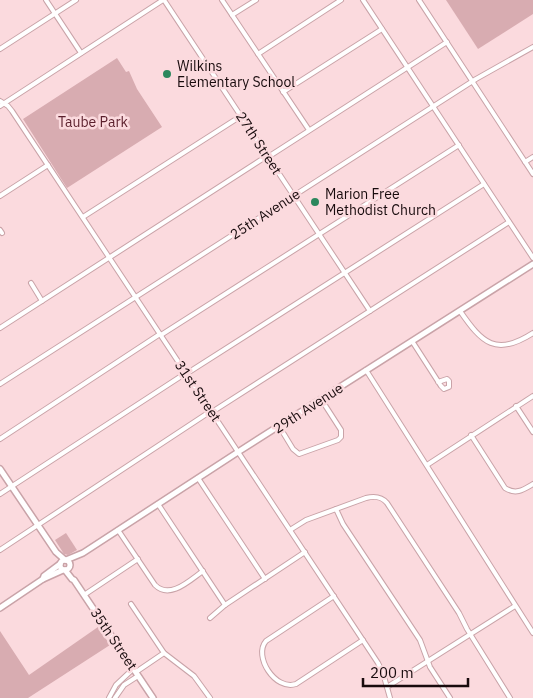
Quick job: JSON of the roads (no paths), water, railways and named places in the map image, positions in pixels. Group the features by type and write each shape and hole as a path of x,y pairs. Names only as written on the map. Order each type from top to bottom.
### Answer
{"street":[{"path":"46,0 81,53"},
{"path":"0,49 76,0"},
{"path":"1,103 164,0"},
{"name":"27th Street","path":"164,0 370,311"},
{"path":"222,0 309,130"},
{"path":"232,15 256,0"},
{"path":"258,54 341,0"},
{"path":"363,0 533,258"},
{"path":"419,0 533,174"},
{"path":"283,92 382,29"},
{"path":"0,328 447,42"},
{"name":"25th Avenue","path":"0,384 433,106 533,47"},
{"name":"31st Street","path":"1,103 12,111 363,640 381,668 390,698"},
{"path":"83,217 241,116"},
{"path":"0,439 459,145"},
{"path":"525,162 533,158"},
{"path":"0,196 48,165"},
{"path":"0,494 186,373 484,184"},
{"path":"0,550 509,222"},
{"name":"29th Avenue","path":"0,608 43,579 44,576 84,553 238,452 533,264"},
{"path":"31,283 42,301"},
{"path":"460,310 480,336 496,345 507,345 533,333"},
{"path":"412,342 438,382"},
{"path":"366,370 533,633"},
{"path":"426,465 533,396"},
{"path":"279,426 299,454 338,440 341,437 341,430 321,399"},
{"path":"516,406 533,432"},
{"path":"471,435 508,490 514,492 522,491 533,484"},
{"name":"35th Street","path":"0,469 75,577 74,580 153,698"},
{"path":"198,478 265,579"},
{"path":"290,530 306,520 372,496 377,496 385,501 459,612 470,634 510,698"},
{"path":"158,504 225,605"},
{"path":"336,509 343,524 420,640 428,661 450,698"},
{"path":"118,530 155,585 161,590 176,589 203,571"},
{"path":"210,618 225,605 305,552"},
{"path":"84,595 138,559"},
{"path":"334,596 266,641 263,645 262,657 276,680 281,684 289,686 296,684 363,640"},
{"path":"131,604 164,653 194,676 210,698"},
{"path":"387,687 516,606"},
{"path":"109,698 116,685 164,653"},
{"path":"115,698 136,672"}],"place":[{"name":"Wilkins Elementary School","path":"167,74"},
{"name":"Marion Free Methodist Church","path":"315,202"}],"park label":[{"name":"Taube Park","path":"93,122"}]}
